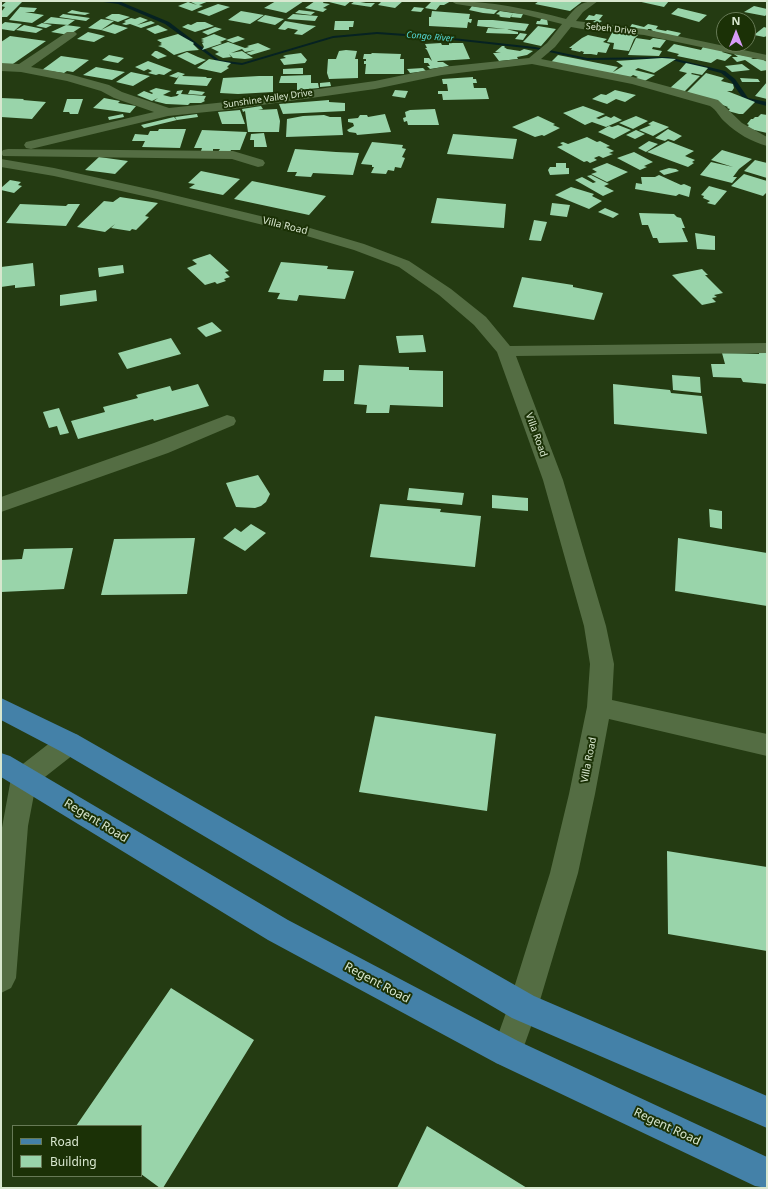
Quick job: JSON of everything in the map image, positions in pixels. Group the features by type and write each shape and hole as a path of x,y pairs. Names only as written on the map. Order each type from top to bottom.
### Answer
{"main road":[{"path":"1,708 69,743 523,1007 767,1112"},
{"name":"Regent Road","path":"13,771 278,930 507,1052 767,1174"}],"street":[{"name":"Sebeh Drive","path":"456,1 522,11 582,26 658,35 767,58"},
{"path":"522,11 531,1"},
{"path":"535,58 551,45 567,23 579,10 592,1"},
{"path":"21,68 71,34"},
{"path":"535,58 633,81 714,103 719,105 730,120 746,133 767,142"},
{"name":"Sunshine Valley Drive","path":"1,67 21,68 69,78 98,86 118,95 168,112 288,97 375,84 449,70 535,58"},
{"path":"1,152 168,112"},
{"path":"1,152 234,155 258,163"},
{"name":"Villa Road","path":"1,163 54,172 150,193 305,231 359,247 404,264 445,292 480,321 505,351 552,480 595,626 602,664 599,707 582,794 564,873 523,1007 507,1052"},
{"path":"505,351 767,348"},
{"path":"1,505 161,448 227,421"},
{"path":"599,707 767,745"},
{"path":"1,978 16,826 13,771 69,743"}],"building":[{"path":"7,1 23,1 7,17 1,17 1,12 5,7 1,6"},
{"path":"189,1 209,1 199,5 203,6 192,11 178,6 188,2 197,5"},
{"path":"276,1 304,1 286,13 264,8"},
{"path":"315,1 324,1 323,3 330,4 323,8 327,9 323,12 305,8"},
{"path":"325,1 351,1 345,6"},
{"path":"355,1 375,3 371,7 351,4"},
{"path":"382,1 403,1 395,8 378,5"},
{"path":"432,1 451,1 444,5 440,5 436,10 425,8"},
{"path":"539,1 583,1 570,11 535,4"},
{"path":"637,1 669,1 664,7"},
{"path":"218,4 230,7 209,16 197,12"},
{"path":"472,6 498,10 494,14 483,13 469,10"},
{"path":"754,6 767,9 767,14 765,16 756,14 756,12 744,12"},
{"path":"20,7 37,8 34,12 25,12 44,15 32,23 9,20"},
{"path":"414,7 424,8 421,12 411,11"},
{"path":"678,8 707,15 699,22 671,14"},
{"path":"72,10 90,13 85,15 67,13"},
{"path":"299,10 315,12 311,15 295,13"},
{"path":"241,11 264,15 250,24 228,20"},
{"path":"432,11 470,14 469,19 472,19 471,23 468,22 467,28 429,26 429,17 431,17"},
{"path":"500,11 513,13 510,18 501,17 499,16 500,15 496,14"},
{"path":"513,13 523,14 521,18 511,17"},
{"path":"63,14 90,18 86,21 59,17"},
{"path":"112,14 130,17 118,22 105,18"},
{"path":"293,14 318,16 315,21 287,19"},
{"path":"596,14 603,15 599,20 602,21 599,23 593,22 596,20 585,20 589,15 594,16"},
{"path":"265,15 284,19 275,25 257,21"},
{"path":"51,17 75,20 68,25 43,23"},
{"path":"140,17 148,20 137,25 151,21 155,23 141,28 130,24 122,24 126,22 124,21 131,18 135,19"},
{"path":"101,19 114,21 101,30 88,28"},
{"path":"541,19 547,19 548,25 536,24 537,21 540,21"},
{"path":"478,20 529,24 525,31 477,26"},
{"path":"285,21 316,26 302,35 294,34 298,30 288,28 285,30 278,29"},
{"path":"335,21 354,21 353,27 349,27 349,30 334,30"},
{"path":"5,22 22,24 14,31 1,29 1,25"},
{"path":"197,22 205,22 214,26 195,32 182,27"},
{"path":"42,23 52,25 46,28 36,26"},
{"path":"113,24 128,28 115,34 101,30"},
{"path":"632,24 644,27 648,24 658,26 656,29 681,33 677,37 658,33 651,30 652,29 648,29 647,31 630,27"},
{"path":"24,25 43,29 36,33 16,30"},
{"path":"66,25 81,27 69,35 51,32"},
{"path":"158,25 168,30 155,34 146,29"},
{"path":"538,26 556,29 541,46 523,42"},
{"path":"215,27 222,29 208,35 202,32"},
{"path":"764,27 767,28 767,36 756,35 756,33"},
{"path":"488,28 506,29 518,32 518,34 486,33"},
{"path":"613,31 638,35 634,39 629,51 613,49 614,43 607,42"},
{"path":"88,32 105,36 94,42 77,39"},
{"path":"520,33 527,34 523,40 515,39"},
{"path":"178,34 194,43 193,44 199,50 187,51 174,55 158,46 162,45 160,44 162,43 157,40"},
{"path":"214,34 227,39 220,42 222,43 220,44 202,50 204,47 202,43 204,42 201,41 204,40 201,39"},
{"path":"588,35 607,39 603,42 610,44 606,53 598,52 597,55 583,54 584,52 571,50 572,48 569,48"},
{"path":"10,36 46,41 10,66 1,64 1,42"},
{"path":"238,36 245,39 233,43 226,40"},
{"path":"636,38 666,40 660,48 653,47 652,49 662,51 659,56 628,55"},
{"path":"228,42 245,48 258,43 271,49 251,55 246,53 255,50 245,52 242,49 231,53 242,51 253,58 245,59 233,58 229,54 231,57 223,58 215,54 219,52 211,48"},
{"path":"441,43 442,45 449,45 449,43 463,43 470,59 438,61 437,62 443,62 449,66 430,69 427,66 430,66 428,63 424,63 424,58 429,58 432,61 425,48 427,48 425,44"},
{"path":"674,44 701,50 703,47 716,49 716,52 732,55 725,61 717,59 711,63 677,56 679,54 667,51"},
{"path":"502,46 505,46 504,47 507,49 520,51 524,49 533,51 527,55 517,57 518,59 499,61 493,53 501,53 495,52"},
{"path":"155,51 167,56 158,59 151,55"},
{"path":"339,51 357,51 355,59 358,59 358,78 329,79 327,73 328,59 336,59"},
{"path":"187,52 206,60 195,65 177,56"},
{"path":"301,53 307,60 305,63 284,65 280,59 286,58 283,56 286,55"},
{"path":"364,54 401,54 400,59 404,59 404,74 365,74 366,64 364,64 364,61 366,61 366,59 363,59"},
{"path":"734,54 755,57 751,59 762,59 767,62 767,70 761,71 745,60 737,62 732,57 738,57"},
{"path":"109,55 124,58 118,63 102,60"},
{"path":"558,55 618,67 611,74 551,62"},
{"path":"61,56 89,60 73,72 67,71 64,73 42,70"},
{"path":"662,58 676,59 654,73 638,68 635,70 655,75 643,82 634,79 638,77 633,75 629,78 610,74 623,66 616,61"},
{"path":"209,59 231,63 227,67 229,68 221,73 197,68"},
{"path":"148,61 172,70 164,75 156,75 148,73 152,71 148,69 144,71 135,67"},
{"path":"686,63 708,68 702,75 691,74 700,76 684,92 670,88 687,73 679,71"},
{"path":"742,64 750,70 732,72 725,66"},
{"path":"96,67 125,72 112,80 83,75"},
{"path":"303,68 303,74 283,74 283,69"},
{"path":"423,68 426,71 410,73 407,69"},
{"path":"131,72 150,76 133,86 116,82"},
{"path":"178,72 185,74 182,76 212,78 207,86 174,84 179,76 177,78 169,76"},
{"path":"706,73 724,78 721,81 733,84 734,88 732,91 727,91 755,102 743,114 739,114 728,111 730,109 727,108 728,107 687,92"},
{"path":"311,75 311,83 318,83 319,88 297,90 297,83 279,83 281,76"},
{"path":"273,76 273,92 238,94 220,93 223,78"},
{"path":"473,77 473,79 476,79 477,83 473,83 474,88 486,88 489,99 443,100 442,94 438,94 438,91 448,91 447,84 443,84 442,79"},
{"path":"740,78 758,79 760,82 742,82"},
{"path":"330,82 331,86 320,87 320,83"},
{"path":"767,82 767,99 755,96"},
{"path":"156,88 171,91 163,95 171,97 179,94 176,94 177,91 183,90 181,94 206,96 205,101 201,103 190,103 188,105 166,104 154,101 158,98 152,101 137,95 144,91 152,94 153,93 149,91"},
{"path":"190,90 205,92 202,95 188,94"},
{"path":"395,90 408,91 405,98 392,96"},
{"path":"615,90 636,95 625,102 616,99 607,104 592,99 601,94 606,95"},
{"path":"1,98 46,102 32,119 1,117"},
{"path":"104,98 120,101 118,103 136,106 130,113 93,108"},
{"path":"67,99 83,99 78,114 63,112"},
{"path":"329,100 329,102 345,103 345,111 283,114 279,104"},
{"path":"261,106 263,109 258,110 277,109 280,121 279,132 248,132 245,111 243,112 242,109"},
{"path":"583,106 605,114 596,118 599,119 606,116 611,118 614,116 622,120 606,127 592,122 585,125 563,113"},
{"path":"435,109 439,125 408,125 407,121 404,122 403,118 406,117 405,112 410,110"},
{"path":"240,110 245,124 222,124 218,112"},
{"path":"123,114 124,117 109,120 108,117"},
{"path":"197,114 198,117 177,120 175,117"},
{"path":"385,114 391,132 357,135 356,133 349,132 347,130 354,126 353,123 348,122 348,119 358,118 360,115 367,115 368,117"},
{"path":"761,114 767,115 767,133 746,128 751,119 758,117"},
{"path":"324,115 330,117 341,117 343,135 286,137 287,119 303,116"},
{"path":"538,116 560,128 544,136 542,135 535,137 512,127"},
{"path":"636,116 648,121 633,129 619,123"},
{"path":"174,117 177,120 144,128 141,125"},
{"path":"653,121 669,127 653,136 639,130 651,125 648,124"},
{"path":"618,125 631,130 614,139 598,132 609,126 612,127"},
{"path":"159,129 186,129 180,148 142,147 145,141 132,141 135,134 148,135 150,131 158,131"},
{"path":"668,129 682,136 674,141 668,139 665,141 655,138"},
{"path":"202,130 247,132 240,150 218,152 220,149 213,149 213,152 201,151 202,148 194,148"},
{"path":"636,130 645,134 635,139 626,135"},
{"path":"264,133 267,147 254,147 254,140 250,140 251,134"},
{"path":"453,134 517,139 513,159 447,154"},
{"path":"587,137 610,146 606,147 614,151 609,153 613,154 603,158 599,156 594,158 597,160 590,163 587,161 584,162 557,147 563,145 560,143 563,142 568,144"},
{"path":"649,141 658,144 646,152 638,148"},
{"path":"668,141 694,151 685,156 695,160 692,162 694,163 688,167 647,152"},
{"path":"372,142 403,145 402,148 406,149 402,157 405,158 401,168 395,167 394,171 388,170 386,174 371,173 374,167 372,167 372,165 361,164"},
{"path":"295,149 359,153 353,175 313,173 311,177 295,176 297,172 287,172"},
{"path":"722,150 752,159 739,169 733,177 737,177 732,183 700,175 711,162 733,167 711,160"},
{"path":"634,152 653,162 644,166 647,167 640,170 617,158"},
{"path":"99,157 128,161 115,174 85,170"},
{"path":"755,160 767,163 767,178 744,171"},
{"path":"556,163 566,163 566,168 569,168 569,174 550,175 548,170 550,167 556,167"},
{"path":"607,163 628,172 607,182 591,174 597,172 592,169"},
{"path":"669,168 679,171 664,175 659,171"},
{"path":"201,171 240,179 223,195 189,188 195,184 188,183"},
{"path":"744,174 767,181 767,192 763,196 731,186"},
{"path":"591,175 609,184 604,186 614,191 603,196 575,180 582,177 593,183 596,182 587,176"},
{"path":"659,175 681,185 684,184 691,187 689,197 679,194 676,196 635,189 636,183 642,184 641,177 655,177"},
{"path":"10,180 21,182 18,185 22,186 14,193 1,190 1,188"},
{"path":"252,181 326,196 309,215 234,199"},
{"path":"709,186 727,191 715,205 707,203 710,201 703,198 704,196 701,195"},
{"path":"571,187 594,194 592,196 602,201 589,209 555,195"},
{"path":"120,197 158,203 145,216 149,217 136,230 132,229 130,231 111,228 115,224 105,232 77,227 104,201 113,202"},
{"path":"437,198 506,204 504,228 431,223"},
{"path":"552,203 570,205 567,217 550,215"},
{"path":"20,204 66,206 68,204 80,204 66,226 6,223"},
{"path":"605,208 619,214 613,218 598,212"},
{"path":"639,213 674,214 681,218 685,228 682,228 688,242 659,243 657,238 653,238 648,225 642,225"},
{"path":"534,220 547,222 541,241 529,240"},
{"path":"695,233 715,236 715,250 697,249"},
{"path":"210,254 229,271 225,272 230,277 224,279 226,281 217,284 215,282 205,285 187,268 197,264 192,260"},
{"path":"281,262 328,266 327,269 354,271 345,299 299,295 297,301 277,299 280,293 268,292"},
{"path":"33,263 35,286 15,288 15,285 1,287 1,267"},
{"path":"123,265 124,273 99,277 98,268"},
{"path":"702,269 708,275 705,275 723,293 714,295 717,297 712,298 716,302 702,305 672,275"},
{"path":"522,277 573,285 573,287 603,293 594,320 513,307"},
{"path":"96,290 97,301 60,306 60,295"},
{"path":"212,322 222,331 206,337 197,328"},
{"path":"423,335 426,352 399,353 396,336"},
{"path":"171,338 181,354 127,369 118,353"},
{"path":"722,353 767,353 767,384 743,382 741,378 713,377 711,364 725,364"},
{"path":"359,365 409,367 409,370 443,371 443,407 390,405 389,413 366,413 367,405 354,404"},
{"path":"324,370 344,370 344,381 323,381"},
{"path":"672,375 700,377 701,393 673,390"},
{"path":"198,384 209,406 78,439 71,421 105,412 103,407 138,398 136,395 170,386 172,391"},
{"path":"613,384 670,390 671,393 702,396 707,434 614,424"},
{"path":"59,408 69,433 60,435 57,426 49,428 43,412"},
{"path":"258,475 270,494 266,502 255,508 236,507 226,483"},
{"path":"409,488 464,493 462,505 407,500"},
{"path":"492,495 528,498 528,511 492,508"},
{"path":"380,504 441,509 440,512 481,516 475,567 370,557"},
{"path":"709,509 722,511 722,529 710,527"},
{"path":"251,524 266,533 245,551 223,538 235,528 241,532"},
{"path":"195,538 187,594 101,595 114,539"},
{"path":"678,538 767,553 767,606 675,591"},
{"path":"73,548 64,589 1,592 1,560 22,559 24,549"},
{"path":"375,716 496,734 487,811 359,792"},
{"path":"667,851 767,867 767,951 668,934"},
{"path":"171,988 254,1040 163,1188 160,1188 142,1175 142,1125 77,1125"},
{"path":"427,1126 527,1188 397,1188"}],"waterway":[{"name":"Congo River","path":"98,1 119,3 167,23 218,61 242,64 333,37 377,33 434,37 535,48 587,59 668,58 723,72 733,80 746,99 767,104"}]}
